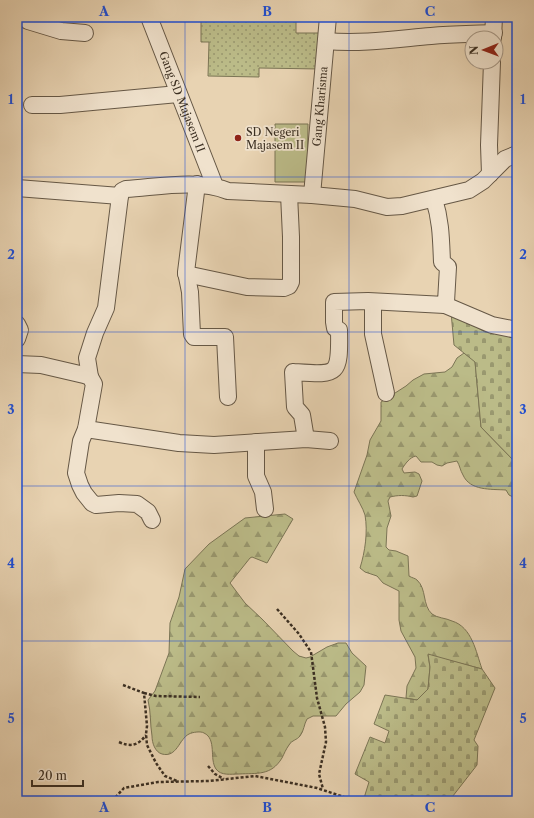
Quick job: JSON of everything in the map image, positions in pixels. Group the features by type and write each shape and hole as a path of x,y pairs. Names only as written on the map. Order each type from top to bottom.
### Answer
{"street":[{"path":"25,17 28,21 61,31 85,33"},
{"name":"Gang SD Majasem II","path":"149,17 215,186"},
{"name":"Gang Kharisma","path":"312,195 328,17"},
{"path":"494,17 494,30"},
{"path":"326,41 373,42 432,36 464,36"},
{"path":"490,174 489,145 492,70"},
{"path":"32,105 60,105 178,94"},
{"path":"489,145 495,157 511,157"},
{"path":"152,520 148,512 137,504 119,502 96,505 92,503 84,494 76,473 81,441 86,429 94,384 90,377 87,358 101,317 106,308 120,196 122,191 126,189 197,184 215,186 228,191 312,195 354,199 387,207 402,206 469,190 511,157"},
{"path":"197,184 186,274 190,292 192,334 194,337 225,336 228,397"},
{"path":"17,188 120,196"},
{"path":"186,274 247,287 284,288 289,286 291,282 291,237 289,194"},
{"path":"434,199 441,225 442,262 448,267 445,305"},
{"path":"306,439 302,415 295,407 293,372 320,374 332,372 337,367 340,349 339,330 335,328 334,322 334,302 445,305 492,325 517,330"},
{"path":"373,302 372,334 386,393"},
{"path":"17,324 20,330 17,339"},
{"path":"17,364 41,365 84,374 90,377"},
{"path":"86,429 179,443 231,444 306,439 330,441"},
{"path":"256,442 256,476 263,492 265,509"}],"path":[{"path":"17,382 19,385 19,397"},
{"path":"277,609 300,634 311,652 316,698 325,727 326,742 319,774 323,790"},
{"path":"123,685 156,696 200,697"},
{"path":"144,693 147,745 156,763 165,776 179,782"},
{"path":"119,742 127,745 134,745 146,734"},
{"path":"208,766 215,774 225,780"},
{"path":"112,801 124,788 158,782 225,780 255,776 323,790 356,801"}],"green space":[{"path":"222,17 296,17 296,33 321,33 320,69 259,68 259,77 208,76 209,42 201,42 201,19 222,19"},
{"path":"275,124 308,124 307,182 275,182"},
{"path":"451,312 485,332 517,333 517,464 481,427 475,362 454,345"},
{"path":"464,353 475,361 481,427 517,464 517,497 515,498 509,495 506,490 476,487 471,484 466,480 457,461 447,463 442,466 432,462 421,462 416,456 410,459 402,469 404,473 415,472 419,474 422,481 417,496 390,497 388,501 391,516 387,528 386,547 389,550 408,556 409,576 416,579 420,584 429,610 434,615 459,624 469,634 482,669 428,655 430,667 428,689 417,700 406,698 407,686 416,668 415,657 401,631 399,620 399,591 383,583 377,576 365,572 360,568 366,542 366,522 364,512 354,492 367,455 370,440 381,421 381,402 424,374 445,372 452,367 457,358"},
{"path":"285,514 293,519 267,563 252,557 250,558 230,583 245,603 299,656 306,658 310,657 327,647 338,643 346,643 352,653 366,666 364,685 360,692 346,704 336,716 313,716 307,719 300,736 290,743 278,764 268,771 252,774 221,773 214,765 212,744 208,736 201,732 195,732 186,736 171,753 160,753 154,747 148,700 155,691 169,653 170,623 179,597 185,569 209,544 245,518"},
{"path":"428,654 482,669 495,688 474,740 478,746 477,765 449,801 375,801 364,798 369,782 355,774 370,737 385,743 389,731 374,724 385,695 417,700 428,689 430,667"}],"place":[{"name":"SD Negeri Majasem II","path":"238,138"}]}
